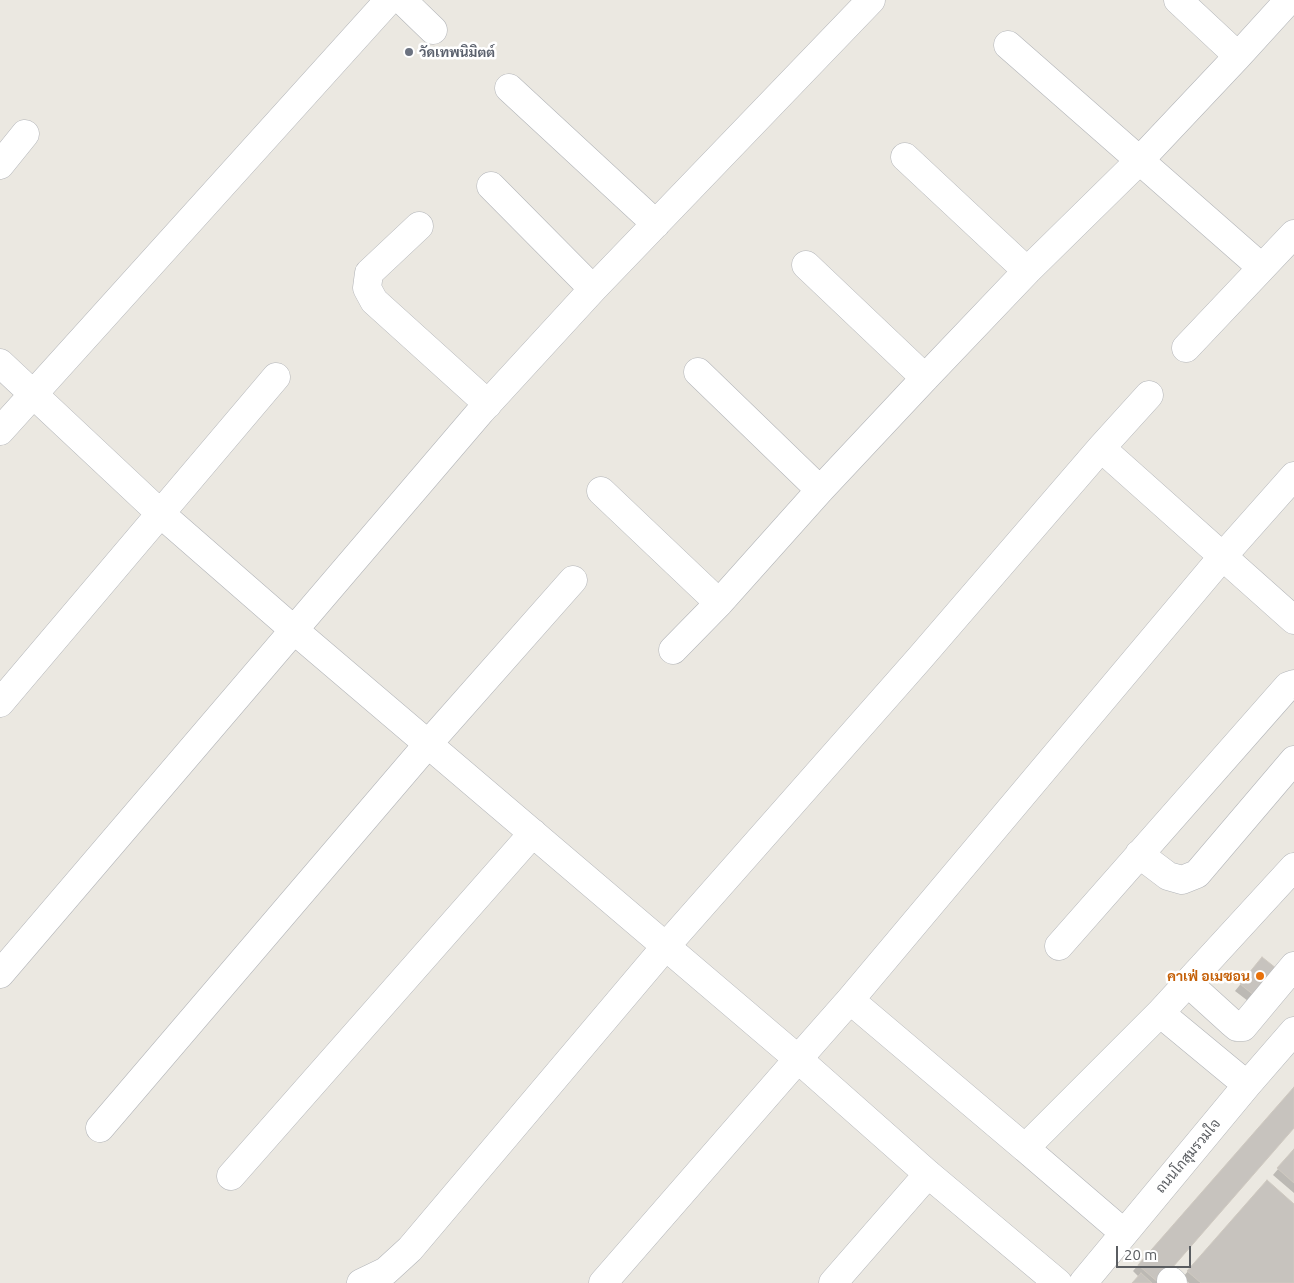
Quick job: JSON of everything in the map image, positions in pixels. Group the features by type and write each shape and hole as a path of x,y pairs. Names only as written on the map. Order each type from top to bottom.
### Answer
{"street":[{"path":"0,430 389,0"},
{"path":"402,0 433,30"},
{"path":"0,974 488,404 593,288 871,0"},
{"path":"1178,0 1238,56"},
{"path":"673,650 719,603 820,490 926,378 1027,272 1139,161 1290,0"},
{"path":"1008,45 1261,268"},
{"path":"508,88 656,224"},
{"path":"0,165 25,134"},
{"path":"906,157 1027,272"},
{"path":"491,186 593,288"},
{"path":"419,226 369,273 366,288 374,301 488,404"},
{"path":"1186,348 1294,234"},
{"path":"806,264 926,378"},
{"path":"0,363 162,514 294,630 534,833 798,1059 928,1174 1058,1283"},
{"path":"698,372 820,490"},
{"path":"0,703 162,514 276,377"},
{"path":"361,1283 386,1270 410,1249 666,946 1149,395"},
{"path":"1101,448 1294,620"},
{"path":"603,1283 850,1000 1223,556 1294,476"},
{"path":"601,491 719,603"},
{"path":"100,1128 428,744 573,580"},
{"path":"1059,946 1288,686 1294,684"},
{"path":"1140,854 1168,876 1182,880 1197,874 1294,760"},
{"path":"231,1176 534,833"},
{"path":"1025,1148 1289,881"},
{"path":"1188,983 1237,1027 1243,1027 1294,966"},
{"path":"850,1000 1124,1233"},
{"path":"1160,1013 1247,1085"},
{"name":"ถนนโกสุมรวมใจ","path":"1083,1283 1294,1031"},
{"path":"833,1283 928,1174"}],"building":[{"path":"1262,957 1277,969 1255,996 1240,984"},
{"path":"1294,1087 1294,1128 1159,1283 1138,1265"},
{"path":"1294,1149 1294,1183 1277,1168"},
{"path":"1267,1180 1294,1204 1294,1283 1201,1283 1187,1271"},
{"path":"1141,1273 1152,1283 1132,1283"}],"place":[{"name":"วัดเทพนิมิตต์","path":"409,52"},
{"name":"คาเฟ่ อเมซอน","path":"1260,976"}]}
